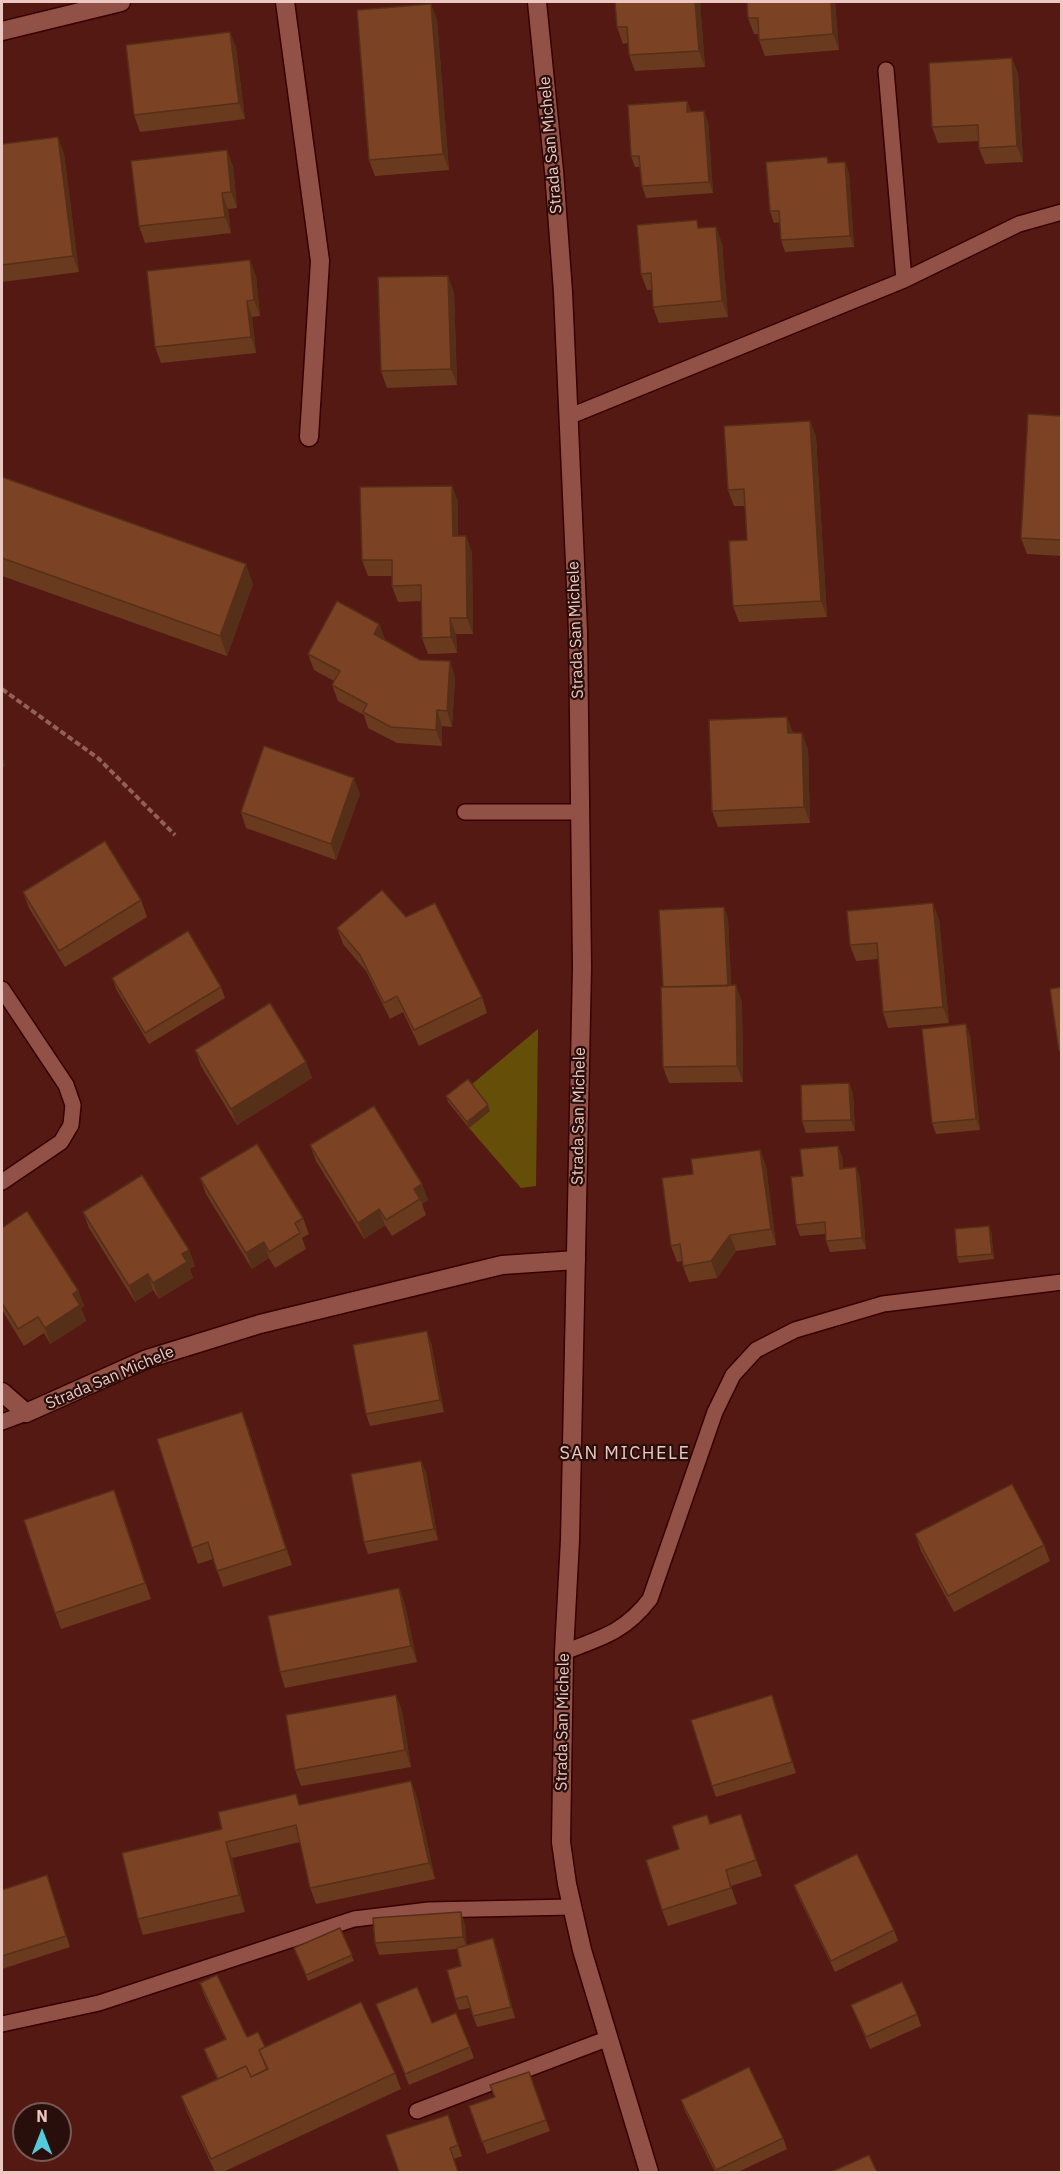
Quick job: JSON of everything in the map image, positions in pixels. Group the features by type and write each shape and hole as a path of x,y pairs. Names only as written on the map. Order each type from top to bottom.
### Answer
{"street":[{"path":"2,31 121,2"},
{"path":"285,2 320,261 309,437"},
{"name":"Strada San Michele","path":"537,2 554,171 563,292 578,631 582,967 561,1842 571,1907 649,2172"},
{"name":"Strada San Michele","path":"2,1392 26,1413 147,1359 260,1324 502,1265 576,1260"}],"lane":[{"path":"886,70 904,280"},
{"path":"568,417 904,280 1019,224 1062,212"},
{"path":"465,812 580,812"},
{"path":"2,989 66,1085 73,1105 71,1125 61,1142 2,1182"},
{"path":"564,1653 612,1634 636,1617 650,1599 714,1412 733,1375 756,1350 795,1330 883,1304 1062,1282"},
{"path":"2,1422 26,1413"},
{"path":"2,2024 99,2002 354,1919 429,1910 571,1907"},
{"path":"417,2110 609,2038"}],"path":[{"path":"2,689 98,758 176,835"}],"shaded area":[{"path":"538,1029 536,1186 521,1188 469,1128 471,1085"}],"building":[{"path":"615,2 695,2 699,51 629,55 627,27 617,27"},
{"path":"747,2 831,2 833,34 759,40 758,18 748,18"},
{"path":"431,4 443,154 369,160 357,10"},
{"path":"230,32 239,103 134,115 126,45"},
{"path":"1012,58 1017,146 979,148 978,125 932,127 929,63"},
{"path":"687,101 687,112 704,111 709,182 642,186 639,156 631,156 628,105"},
{"path":"58,137 73,256 2,265 2,144"},
{"path":"227,150 231,192 222,193 225,217 139,226 131,161"},
{"path":"827,157 828,163 845,162 850,236 781,240 779,211 770,211 766,162"},
{"path":"697,220 698,228 716,227 722,301 653,307 651,273 641,274 637,225"},
{"path":"250,260 254,300 247,301 251,337 155,347 147,271"},
{"path":"448,276 451,369 381,371 378,277"},
{"path":"1028,414 1062,416 1062,540 1021,538"},
{"path":"810,421 821,601 733,606 729,541 747,540 744,489 728,490 724,426"},
{"path":"2,477 246,564 220,636 2,558"},
{"path":"452,486 453,536 466,536 467,618 450,618 451,637 422,638 421,585 392,586 392,560 362,560 360,487"},
{"path":"337,601 379,624 374,634 420,660 450,661 447,711 437,710 436,730 391,727 363,712 367,704 332,685 340,671 308,654"},
{"path":"787,717 788,733 802,733 804,807 712,811 709,720"},
{"path":"264,746 354,778 331,844 241,812"},
{"path":"105,841 141,900 59,951 23,892"},
{"path":"382,890 406,917 435,903 482,997 414,1030 397,996 384,1003 360,955 337,928"},
{"path":"933,903 943,1007 883,1012 877,943 850,945 847,911"},
{"path":"724,907 728,986 663,987 659,910"},
{"path":"188,931 221,987 145,1033 112,978"},
{"path":"736,985 737,1066 663,1067 661,987"},
{"path":"1062,987 1062,1051 1059,1051 1050,989"},
{"path":"270,1003 306,1062 231,1109 195,1050"},
{"path":"966,1024 976,1119 932,1123 922,1029"},
{"path":"468,1079 488,1105 467,1122 446,1096"},
{"path":"849,1083 851,1120 802,1121 801,1085"},
{"path":"374,1106 422,1184 414,1189 420,1199 386,1220 379,1209 358,1223 310,1145"},
{"path":"257,1144 303,1218 295,1223 300,1233 269,1252 264,1242 246,1253 200,1178"},
{"path":"838,1146 840,1169 856,1167 862,1238 826,1241 825,1222 796,1225 791,1177 803,1176 800,1149"},
{"path":"760,1150 771,1229 730,1235 711,1261 683,1266 680,1244 671,1246 662,1178 693,1174 691,1159"},
{"path":"142,1175 189,1250 182,1254 187,1262 153,1283 148,1274 129,1286 83,1212"},
{"path":"27,1211 78,1290 73,1294 80,1305 45,1328 38,1317 18,1329 2,1303 2,1228"},
{"path":"989,1226 992,1254 957,1257 955,1229"},
{"path":"427,1331 440,1400 366,1414 353,1345"},
{"path":"242,1412 286,1549 217,1571 208,1542 192,1548 157,1439"},
{"path":"421,1461 434,1529 364,1542 351,1474"},
{"path":"1012,1484 1044,1545 948,1596 915,1534"},
{"path":"114,1490 145,1583 55,1613 24,1520"},
{"path":"399,1588 411,1646 280,1672 268,1616"},
{"path":"396,1695 405,1750 295,1770 286,1715"},
{"path":"772,1695 792,1762 712,1786 691,1720"},
{"path":"411,1781 429,1863 310,1888 296,1825 226,1842 239,1895 138,1919 122,1853 222,1829 218,1812 296,1794 299,1805"},
{"path":"741,1814 756,1860 726,1870 731,1888 662,1910 646,1860 679,1849 672,1826 707,1815 710,1824"},
{"path":"857,1854 894,1930 831,1961 794,1885"},
{"path":"47,1875 66,1936 2,1956 2,1890"},
{"path":"461,1912 463,1937 375,1943 373,1918"},
{"path":"340,1928 352,1955 306,1975 294,1948"},
{"path":"493,1938 511,2007 473,2016 467,1996 455,1999 447,1970 461,1966 457,1948"},
{"path":"217,1975 247,2037 258,2032 265,2047 259,2050 267,2069 251,2077 246,2066 218,2079 204,2049 226,2039 200,1983"},
{"path":"902,1982 917,2014 866,2037 851,2005"},
{"path":"417,1987 432,2023 456,2013 470,2047 405,2074 376,2004"},
{"path":"361,2002 395,2073 211,2159 181,2096 246,2066 251,2077 268,2069 259,2050"},
{"path":"749,2067 783,2138 716,2170 681,2100"},
{"path":"529,2072 546,2120 482,2142 469,2106 495,2097 490,2085"},
{"path":"448,2115 458,2145 450,2148 458,2172 399,2172 386,2135"},
{"path":"869,2155 877,2172 831,2172"}],"district":[{"name":"SAN MICHELE","path":"625,1454"}]}
